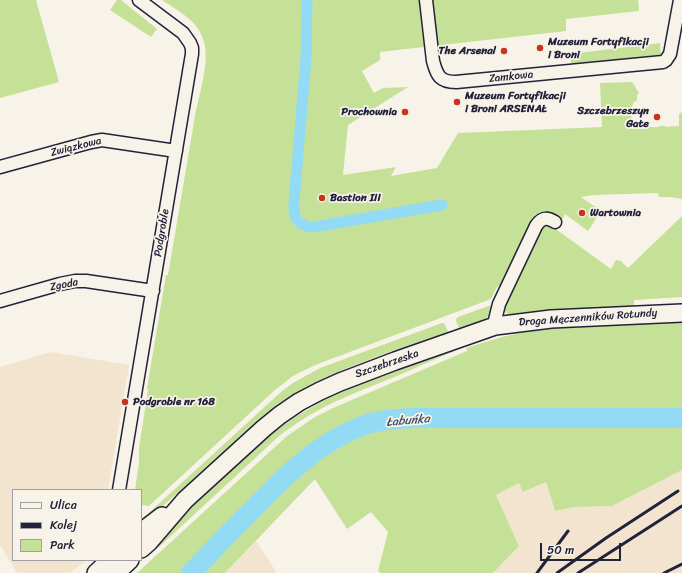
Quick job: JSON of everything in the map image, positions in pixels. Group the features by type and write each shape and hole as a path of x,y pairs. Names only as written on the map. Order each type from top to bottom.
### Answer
{"street":[{"name":"Podgroble","path":"119,489 192,60 192,48 186,37 139,0"},
{"name":"Zamkowa","path":"426,0 433,61 437,73 444,81 456,82 663,62 670,54 680,0"},
{"name":"Związkowa","path":"0,167 102,140 176,151"},
{"path":"495,326 499,304 536,226 544,218 555,222"},
{"name":"Zgoda","path":"0,301 75,281 86,281 153,292"},
{"name":"Droga Męczenników Rotundy","path":"495,326 551,319 682,313"},
{"name":"Szczebrzeska","path":"142,531 185,500 264,428 295,405 320,391 357,374 495,326"},
{"name":"Szczebrzeska","path":"142,548 185,500"},
{"path":"96,573 109,561"},
{"path":"116,573 128,561"}],"shaded area":[{"path":"51,352 129,365 108,489 12,489 12,561 86,561 70,573 17,573 0,545 0,367"},
{"path":"682,470 682,573 493,573 519,546 496,495 519,483 524,492 546,482 555,511 574,507 612,506"},
{"path":"256,541 277,573 225,573"}],"green space":[{"path":"0,0 36,0 59,82 0,98"},
{"path":"117,0 121,0 157,29 151,37 110,10"},
{"path":"162,0 638,0 639,11 566,19 566,31 380,52 380,60 362,71 374,93 383,88 408,87 348,125 343,175 396,167 391,176 437,168 458,133 602,127 600,83 631,82 639,93 637,95 637,100 631,108 632,127 679,126 679,114 682,111 682,199 659,197 658,193 594,195 581,197 601,211 588,231 565,214 557,230 611,269 616,260 621,261 628,268 682,216 682,297 634,300 634,309 509,315 503,306 543,224 555,222 558,217 549,212 541,212 535,215 500,285 497,287 491,299 323,362 293,376 275,390 149,506 142,505 142,489 135,489 139,463 139,448 148,390 147,388 195,116 204,77 206,57 205,47 200,32 186,16"},
{"path":"660,43 661,57 576,66 571,63 570,54"},
{"path":"494,304 489,315 483,322 460,330 456,321 458,317"},
{"path":"682,322 682,470 612,506 574,507 555,511 546,482 523,492 519,483 496,495 519,546 493,573 380,573 378,571 388,532 371,512 347,529 315,479 225,573 137,573 287,436 315,417 333,408 467,351 466,348 502,337 542,329"},
{"path":"442,323 444,323 449,334 392,351 347,368 292,395 255,422 142,524 142,519 282,391 320,368"},
{"path":"454,349 455,351 331,404 291,427 278,437 159,547 155,543 261,443 295,417 328,398 356,386"}],"waterway":[{"path":"307,0 306,58 294,202 294,212 297,220 303,225 313,227 442,205"},
{"name":"Łabuńka","path":"191,573 288,474 330,442 346,433 374,422 413,418 682,418"}],"railway":[{"path":"557,573 606,538 678,491"},
{"path":"578,573 682,506"},
{"path":"537,573 568,531"},
{"path":"664,573 682,564"}],"place":[{"name":"Muzeum Fortyfikacji i Broni","path":"540,48"},
{"name":"The Arsenal","path":"504,51"},
{"name":"Muzeum Fortyfikacji i Broni ARSENAŁ","path":"457,102"},
{"name":"Prochownia","path":"405,112"},
{"name":"Szczebrzeszyn Gate","path":"657,117"},
{"name":"Bastion III","path":"322,198"},
{"name":"Wartownia","path":"582,213"},
{"name":"Podgroble nr 168","path":"125,402"}]}
